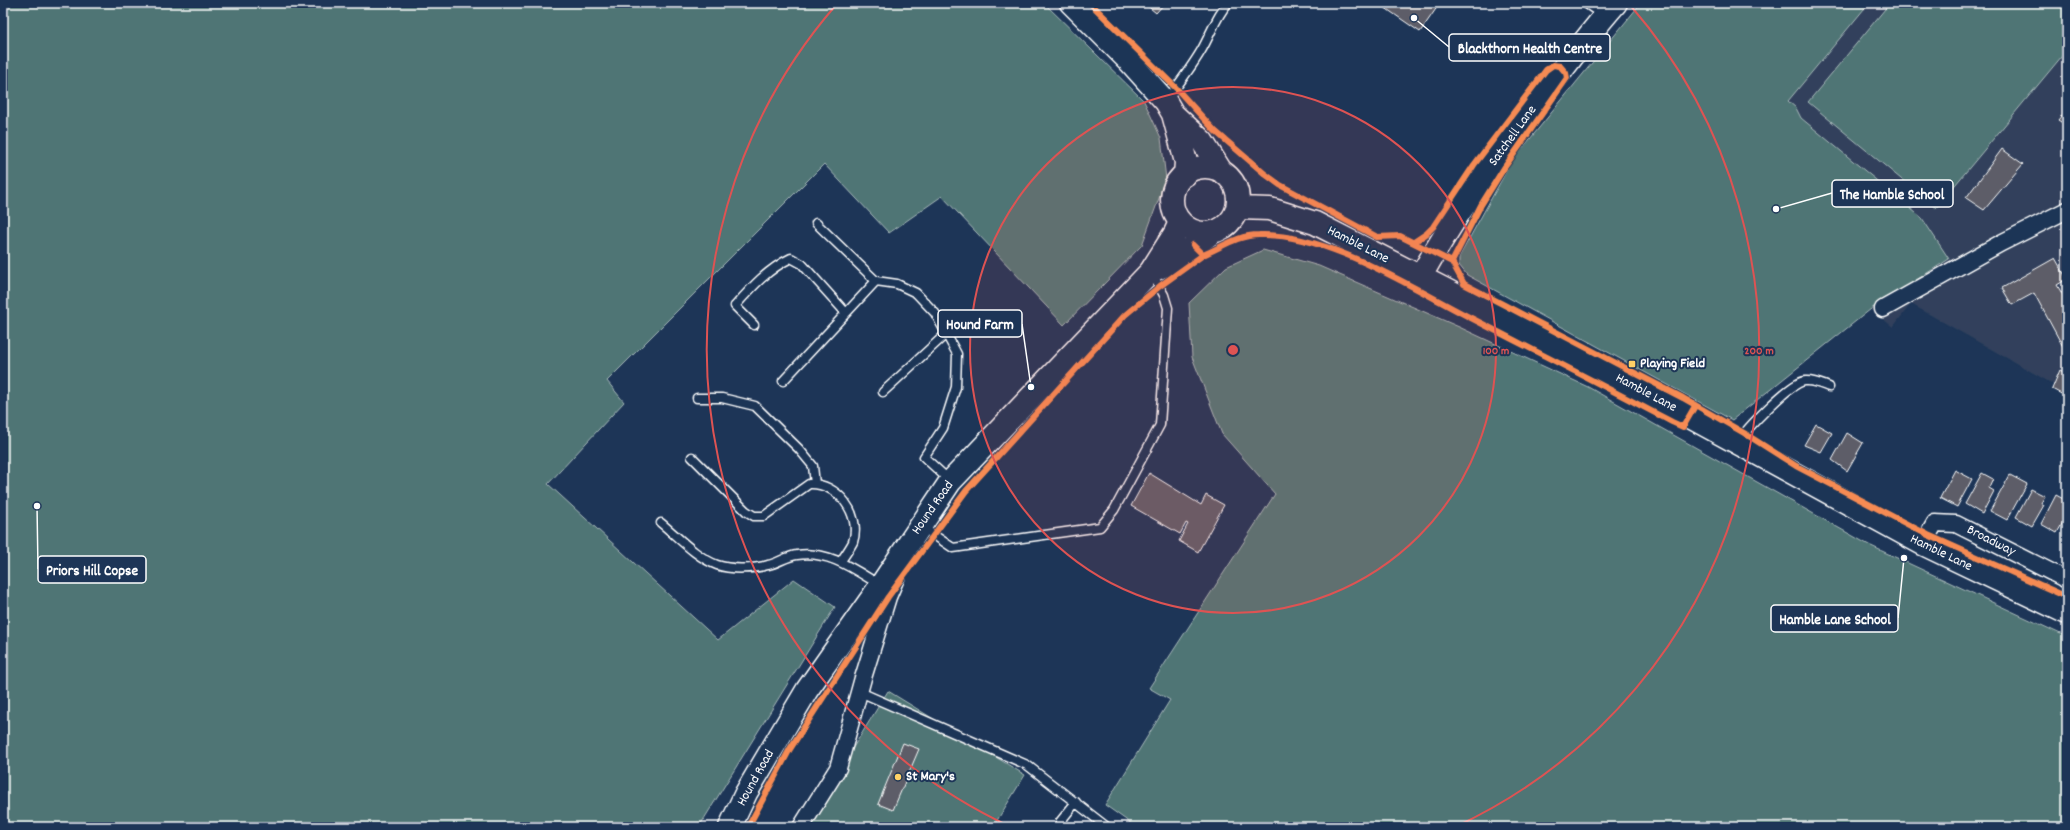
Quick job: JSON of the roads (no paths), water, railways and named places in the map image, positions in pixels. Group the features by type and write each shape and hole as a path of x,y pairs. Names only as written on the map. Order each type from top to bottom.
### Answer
{"main road":[{"path":"1071,3 1130,62 1169,108 1202,141 1221,171 1234,183 1238,194 1238,208 1232,220 1224,228 1213,232 1202,233 1190,230 1180,222 1172,207 1172,196 1176,184 1184,175 1199,167 1211,167 1221,171"},
{"name":"Satchell Lane","path":"1421,276 1450,228 1496,158 1611,10"},
{"path":"1169,108 1186,162 1184,175"},
{"name":"Hamble Lane","path":"1238,208 1270,209 1315,223 1421,276 1738,442 1923,544 2067,613"},
{"name":"Hound Road","path":"730,827 746,792 807,690 881,585 950,482 1151,271 1175,233 1180,222"},
{"path":"1151,271 1170,263 1213,232"}],"street":[{"path":"1883,309 2001,243 2067,210"},
{"name":"Broadway","path":"1923,544 1935,523 1956,524 2067,580"},
{"path":"800,827 838,768 888,597 917,532"}],"lane":[{"path":"1169,108 1202,49 1218,14 1228,3"},
{"path":"1585,3 1611,10"},
{"path":"816,223 876,281 897,284 916,293 935,313 947,333 957,354 956,387 943,428 924,457 950,482"},
{"path":"754,325 735,306 761,278 778,264 791,258 802,264 846,312"},
{"path":"917,532 954,548 1100,527 1114,510 1160,425 1168,308 1164,294 1151,271"},
{"path":"783,381 876,281"},
{"path":"883,392 947,333"},
{"path":"1738,442 1744,433 1763,414 1797,384 1803,381 1810,381 1829,387"},
{"path":"697,398 722,398 755,406 799,449 813,466 815,484"},
{"path":"692,457 746,511 754,516 764,516 801,488 815,484 828,487 841,496 851,512 854,526 853,542 841,561"},
{"path":"661,523 694,551 717,565 744,568 768,565 796,555 813,555 841,561 881,585"},
{"path":"860,692 1027,765 1107,827"},
{"path":"1059,827 1060,822 1076,802"}],"place":[{"name":"Blackthorn Health Centre","path":"1414,18"},
{"name":"The Hamble School","path":"1776,209"},
{"name":"Playing Field","path":"1632,364"},
{"name":"Hound Farm","path":"1031,387"},
{"name":"Priors Hill Copse","path":"37,506"},
{"name":"Hamble Lane School","path":"1904,558"},
{"name":"St Mary's","path":"898,777"}]}
